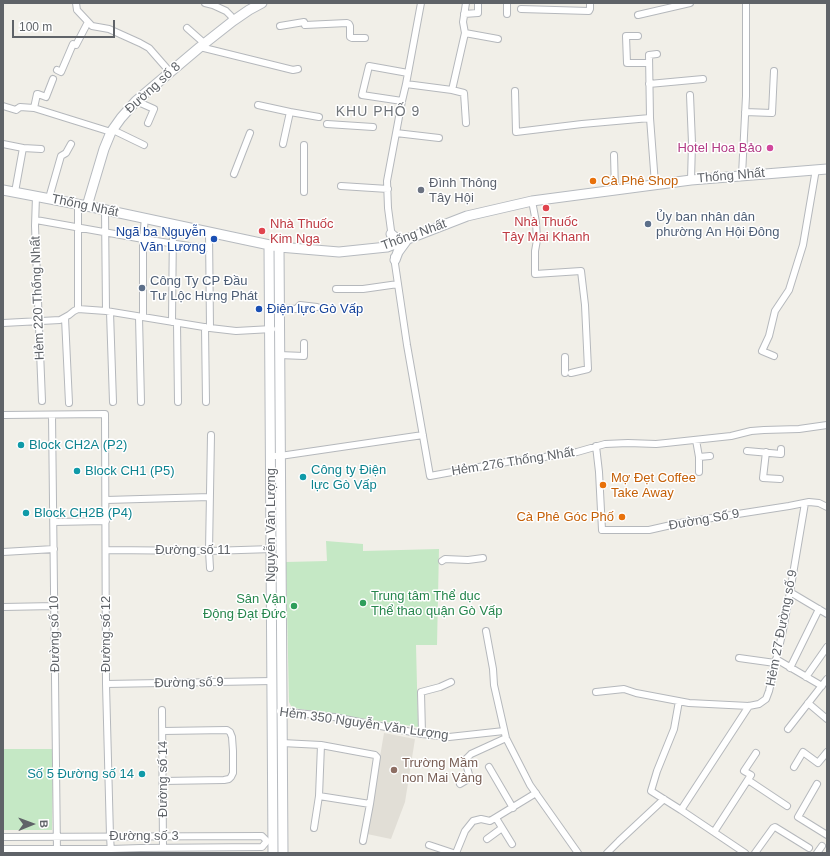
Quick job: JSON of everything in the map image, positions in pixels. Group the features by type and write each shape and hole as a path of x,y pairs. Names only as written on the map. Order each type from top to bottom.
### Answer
{"street":[{"path":"76,3 76,10 92,26 109,29 149,48 170,72"},
{"path":"205,3 213,4 226,12 231,16 233,21"},
{"name":"Đường số 8","path":"88,206 104,148 112,131 121,118 136,101 202,45 233,21 262,3"},
{"name":"Hẻm 276 Thống Nhất","path":"421,3 388,181 388,208 407,345 430,476 512,461 577,452 605,444 661,444 731,436 764,430 799,429 827,425"},
{"path":"452,90 465,33 463,22 466,3"},
{"path":"507,3 507,14"},
{"path":"521,9 589,11 590,3"},
{"path":"638,15 690,3"},
{"path":"742,175 746,96 746,3"},
{"path":"464,14 478,13 478,4"},
{"path":"57,70 61,72 73,44 76,45 88,22"},
{"path":"280,26 304,23 347,23 350,26 350,37 366,38"},
{"path":"187,28 202,45 293,70 298,69"},
{"path":"465,33 498,39"},
{"path":"638,36 626,36 627,63 649,63"},
{"path":"655,184 650,118 649,55 657,54"},
{"path":"402,101 362,96 369,66 408,73"},
{"path":"745,112 772,113 774,71"},
{"path":"34,108 37,94 46,97 52,79"},
{"path":"649,84 703,79"},
{"path":"406,84 464,93 466,123"},
{"path":"515,91 516,132 650,118"},
{"path":"690,95 692,143 691,180"},
{"path":"136,101 154,109 148,123"},
{"path":"258,105 319,117"},
{"path":"3,106 16,110 20,107 34,108 112,131 144,145"},
{"path":"283,144 290,112"},
{"path":"327,124 373,128"},
{"path":"234,174 250,133"},
{"path":"396,134 439,138"},
{"path":"3,144 23,148 41,149"},
{"path":"49,198 61,156 66,154 71,144"},
{"path":"304,145 304,192"},
{"path":"15,192 23,148"},
{"path":"614,154 615,190"},
{"path":"774,356 762,352 769,336 775,311 789,290 803,245 816,169"},
{"name":"Thống Nhất","path":"3,190 88,206 279,247 339,252 393,246 467,216 532,201 691,180 827,169"},
{"path":"340,186 388,189"},
{"name":"Hẻm 220 Thống Nhất","path":"36,196 42,401"},
{"path":"532,201 536,222 537,240 535,251 535,274 581,271 585,305 588,369 568,373 565,357"},
{"path":"78,204 78,309"},
{"path":"105,210 108,312 113,402"},
{"path":"141,402 143,239 146,218"},
{"path":"36,220 105,233 209,249"},
{"path":"173,224 174,322 178,402"},
{"path":"206,402 209,232"},
{"path":"391,234 398,240 407,240"},
{"path":"395,260 398,252 407,240"},
{"name":"Nguyễn Văn Lượng","path":"269,245 270,456 276,549 277,711 274,842 283,853"},
{"name":"Nguyễn Văn Lượng","path":"273,853 282,743 272,681 280,456 279,247"},
{"path":"336,289 363,289 398,284"},
{"path":"279,308 296,309 300,305 317,307"},
{"path":"3,323 60,320 66,318 78,309 236,331 279,329"},
{"path":"66,318 69,403"},
{"path":"279,355 304,356 304,343"},
{"name":"Đường số 12","path":"52,415 105,414 106,684 111,851"},
{"path":"3,415 52,415"},
{"name":"Đường số 10","path":"52,415 57,851"},
{"path":"210,568 211,435"},
{"path":"270,456 280,456 423,435"},
{"path":"696,440 699,472"},
{"name":"Đường Số 9","path":"596,446 600,472 602,530 649,530 680,523 805,503"},
{"path":"747,451 781,454 781,449"},
{"path":"766,452 763,478 780,479"},
{"path":"698,457 710,456"},
{"path":"106,500 210,497"},
{"path":"805,503 819,503 827,507"},
{"name":"Hẻm 27 Đường số 9","path":"596,692 624,689 689,704 749,706 759,704 766,699 776,661 790,592 805,503"},
{"path":"54,522 106,520"},
{"path":"3,552 54,549"},
{"name":"Đường số 11","path":"106,550 276,549"},
{"path":"442,561 445,559 468,560 483,558"},
{"path":"790,592 827,614"},
{"path":"3,606 55,606"},
{"path":"790,668 819,609"},
{"path":"486,631 493,669 494,685 506,738 530,785 578,853"},
{"path":"806,677 827,647"},
{"path":"739,658 776,661 822,686"},
{"path":"788,729 827,679"},
{"name":"Đường số 9","path":"106,684 272,681"},
{"path":"422,734 421,692 440,687 451,682"},
{"path":"679,701 674,729 651,790 742,852"},
{"path":"808,703 827,719"},
{"path":"681,810 749,706"},
{"name":"Đường số 14","path":"162,710 163,848"},
{"name":"Hẻm 350 Nguyễn Văn Lượng","path":"277,711 334,717 422,734 449,737 504,731"},
{"path":"162,731 227,730 232,734 233,751 233,773 229,779 163,781"},
{"path":"460,784 470,778 465,760 471,754 506,738"},
{"path":"282,743 321,745 375,755 377,757 363,841"},
{"path":"314,828 319,796 321,745"},
{"path":"794,768 803,752 818,763 827,752"},
{"path":"714,832 751,775 744,771 756,753"},
{"path":"489,767 513,808"},
{"path":"748,780 787,806"},
{"path":"817,784 798,817 827,835"},
{"path":"456,853 465,831 473,821 481,819 490,821 536,793"},
{"path":"319,796 370,804"},
{"path":"607,853 664,799"},
{"path":"496,818 512,844"},
{"path":"487,839 502,828"},
{"path":"755,853 773,828 776,828 809,848"},
{"path":"19,836 19,849"},
{"name":"Đường số 3","path":"3,837 262,836 274,842"},
{"name":"Đường số 3","path":"3,849 111,851 163,848 262,847 274,842"},
{"path":"429,845 453,853"},
{"path":"817,853 822,846"}],"shaded area":[{"name":"Trường Mầm non Mai Vàng","path":"384,733 415,739 405,802 391,839 367,834"}],"green space":[{"name":"Trung tâm Thể dục Thể thao quận Gò Vấp","path":"326,541 363,544 363,551 439,549 437,645 416,645 418,727 294,708 289,702 286,562 327,561"},
{"path":"3,749 53,749 52,830 3,830"}],"place":[{"name":"Hotel Hoa Bảo","path":"770,148"},
{"name":"Cà Phê Shop","path":"593,181"},
{"name":"Đình Thông Tây Hội","path":"421,190"},
{"name":"Nhà Thuốc Tây Mai Khanh","path":"546,208"},
{"name":"Ủy ban nhân dân phường An Hội Đông","path":"648,224"},
{"name":"Nhà Thuốc Kim Nga","path":"262,231"},
{"name":"Ngã ba Nguyễn Văn Lương","path":"214,239"},
{"name":"Công Ty CP Đầu Tư Lộc Hưng Phát","path":"142,288"},
{"name":"Điện lực Gò Vấp","path":"259,309"},
{"name":"Block CH2A (P2)","path":"21,445"},
{"name":"Block CH1 (P5)","path":"77,471"},
{"name":"Công ty Điện lực Gò Vấp","path":"303,477"},
{"name":"Mợ Đẹt Coffee Take Away","path":"603,485"},
{"name":"Block CH2B (P4)","path":"26,513"},
{"name":"Cà Phê Góc Phố","path":"622,517"},
{"name":"Trung tâm Thể dục Thể thao quận Gò Vấp","path":"363,603"},
{"name":"Sân Vận Động Đạt Đức","path":"294,606"},
{"name":"Trường Mầm non Mai Vàng","path":"394,770"},
{"name":"Số 5 Đường số 14","path":"142,774"}],"district":[{"name":"KHU PHỐ 9","path":"378,112"}]}
